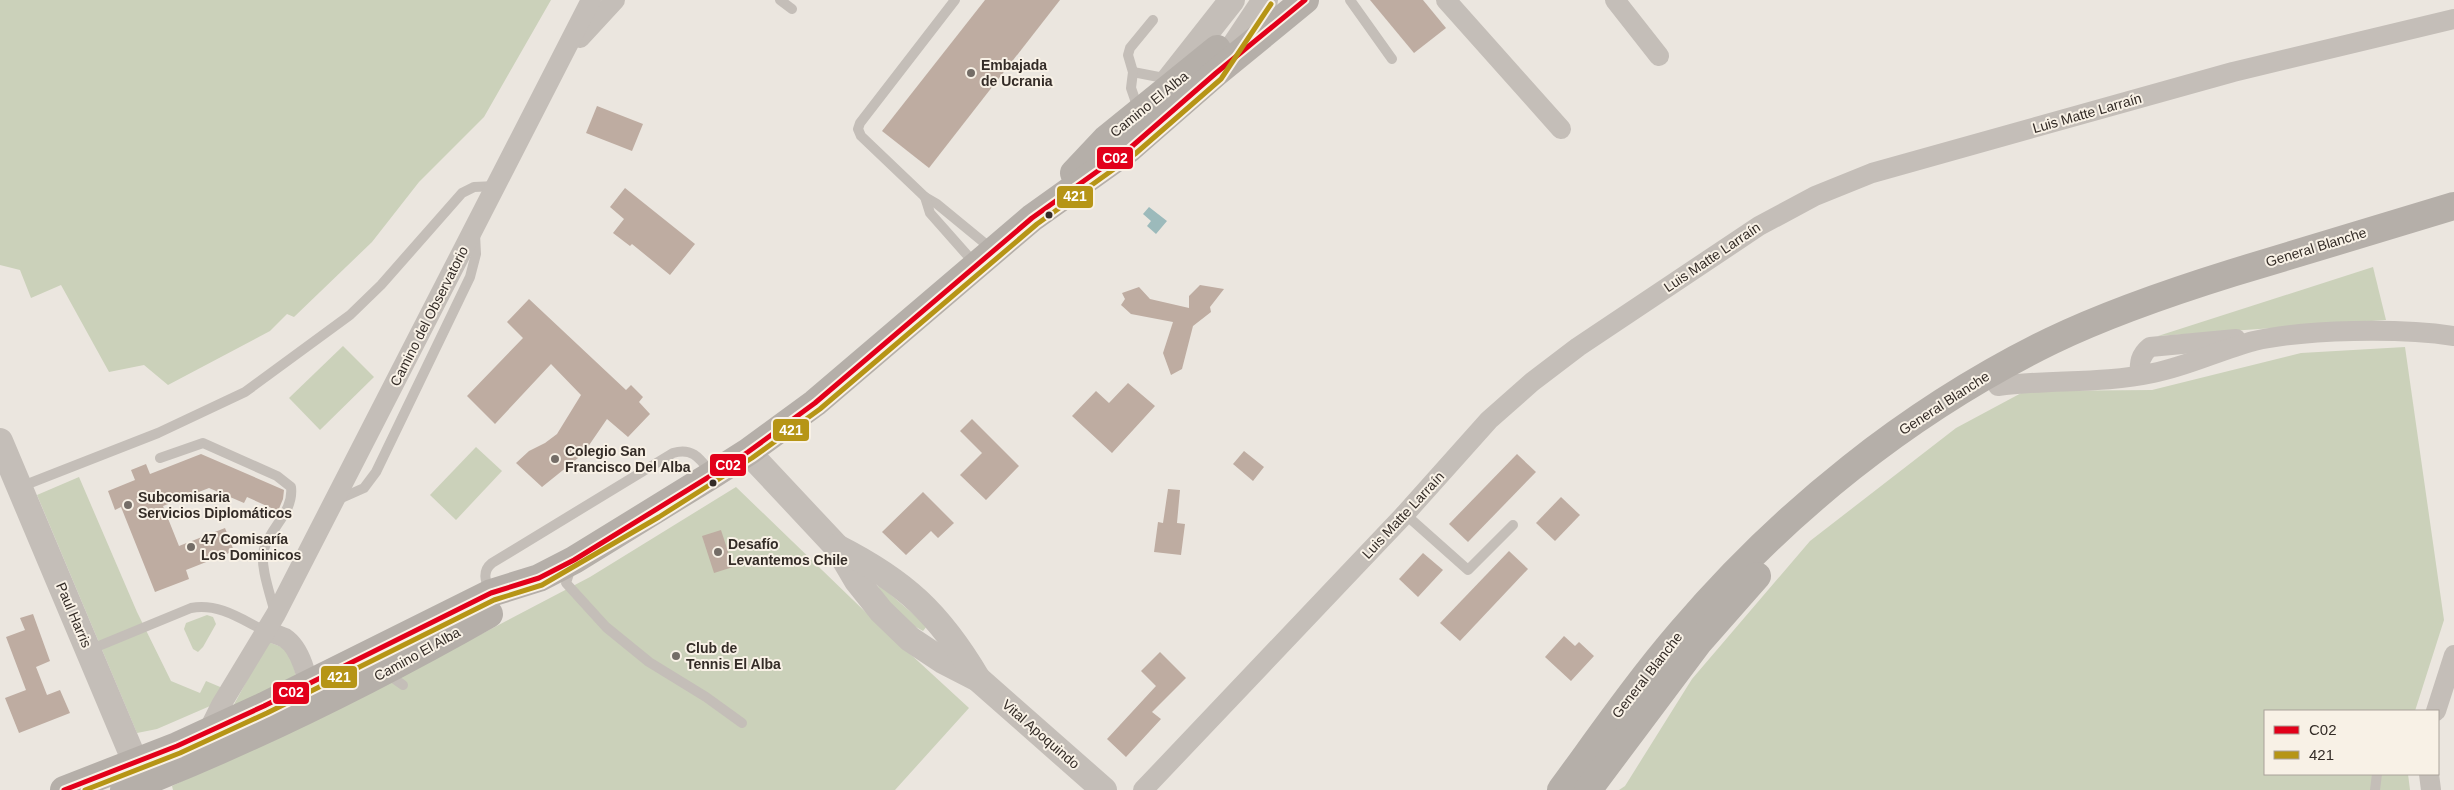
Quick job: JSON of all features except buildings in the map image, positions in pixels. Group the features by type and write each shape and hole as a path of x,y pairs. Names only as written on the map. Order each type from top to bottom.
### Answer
{"main road":[{"name":"Camino El Alba","path":"1032,218 1106,139 1155,96 1276,0"},
{"name":"Camino El Alba","path":"64,790 138,781 204,746 308,685 491,594 539,578 570,571 748,452 815,403 1032,218 1130,148 1216,73 1305,0"},
{"name":"General Blanche","path":"1561,790 1664,652 1750,557 1857,463 1946,400 2016,359 2114,314 2186,287 2454,206"},
{"name":"General Blanche","path":"1588,790 1698,643 1747,587 1789,544 1872,472 1920,436 1998,386 2131,326 2305,267 2454,225"},
{"name":"Camino El Alba","path":"204,746 273,727 394,679 512,602 539,578"},
{"path":"175,790 204,746"}],"street":[{"name":"Camino del Observatorio","path":"204,746 221,704 271,623 591,0"},
{"path":"563,56 615,0"},
{"path":"1155,96 1232,0"},
{"path":"1216,73 1265,0"},
{"path":"1446,0 1561,129"},
{"path":"1615,0 1658,56"},
{"name":"Luis Matte Larraín","path":"1143,790 1405,514 1489,420 1532,382 1578,347 1759,226 1815,196 1872,173 2233,72 2454,19"},
{"path":"1998,386 2030,382 2116,379 2140,375 2199,360 2256,341 2336,333 2418,333 2454,336"},
{"name":"Paul Harris","path":"0,440 89,650 138,781"},
{"name":"Vital Apoquindo","path":"748,452 837,547 872,565 912,594 933,614 958,645 978,679 1104,790"},
{"path":"271,623 296,648 308,685 308,696 298,706 283,714 273,727"},
{"path":"2436,710 2454,655"},
{"path":"2429,775 2431,790"}],"lane":[{"path":"780,0 792,9"},
{"path":"955,0 860,123 858,130 861,136 925,197 937,204 985,258"},
{"path":"1350,0 1392,59"},
{"path":"1153,20 1130,48 1128,61 1133,72 1155,96"},
{"path":"1133,72 1132,88 1155,96"},
{"path":"19,487 158,433 245,392 350,315 381,285 462,193 474,187 497,186"},
{"path":"925,197 930,214 985,258"},
{"path":"89,650 191,608 203,606 220,608 271,623 264,570 264,549 292,498 291,486 277,476 203,443 160,458"},
{"path":"491,594 485,577 488,566 673,453 690,451 699,457 712,475"},
{"path":"1405,514 1468,570 1513,525"},
{"path":"570,571 606,627 649,662 706,697 742,723"},
{"path":"2375,790 2377,775"}],"green space":[{"path":"0,0 551,0 484,117 419,182 372,242 294,317 287,314 270,331 168,385 144,365 109,372 61,285 31,298 20,270 0,265"},
{"path":"2373,267 2386,320 2158,336"},
{"path":"343,346 374,377 320,430 289,398"},
{"path":"2405,347 2444,620 2415,710 2264,710 2264,775 2408,775 2410,790 1619,790 1625,786 1692,679 1810,541 1956,428 2025,391 2152,390 2301,353"},
{"path":"476,447 502,471 456,520 430,495"},
{"path":"79,477 137,612 171,681 200,693 206,681 225,689 217,703 157,729 137,733 37,495"},
{"name":"Club de Tennis El Alba","path":"736,487 882,628 969,708 895,790 173,790 172,786 386,684 590,577"},
{"path":"876,582 927,626 923,631 891,613"},
{"path":"207,615 213,617 216,624 203,647 198,652 193,649 184,629 186,623"},
{"path":"268,642 290,650 297,681 232,708"}],"water":[{"path":"1149,207 1167,221 1156,234 1147,226 1151,221 1143,214"}],"transit line":[{"name":"C02","path":"64,790 177,746 264,706 491,593 539,578 574,560 712,475 748,452 815,403 1032,218 1130,148 1216,73 1305,0"},
{"name":"421","path":"85,790 180,753 267,713 494,600 542,585 659,517 752,458 820,409 1037,224 1135,154 1221,79 1271,4"}],"place":[{"name":"Embajada de Ucrania","path":"971,73"},
{"name":"Colegio San Francisco Del Alba","path":"555,459"},
{"name":"Subcomisaria Servicios Diplomáticos","path":"128,505"},
{"name":"47 Comisaría Los Dominicos","path":"191,547"},
{"name":"Desafío Levantemos Chile","path":"718,552"},
{"name":"Club de Tennis El Alba","path":"676,656"}]}
